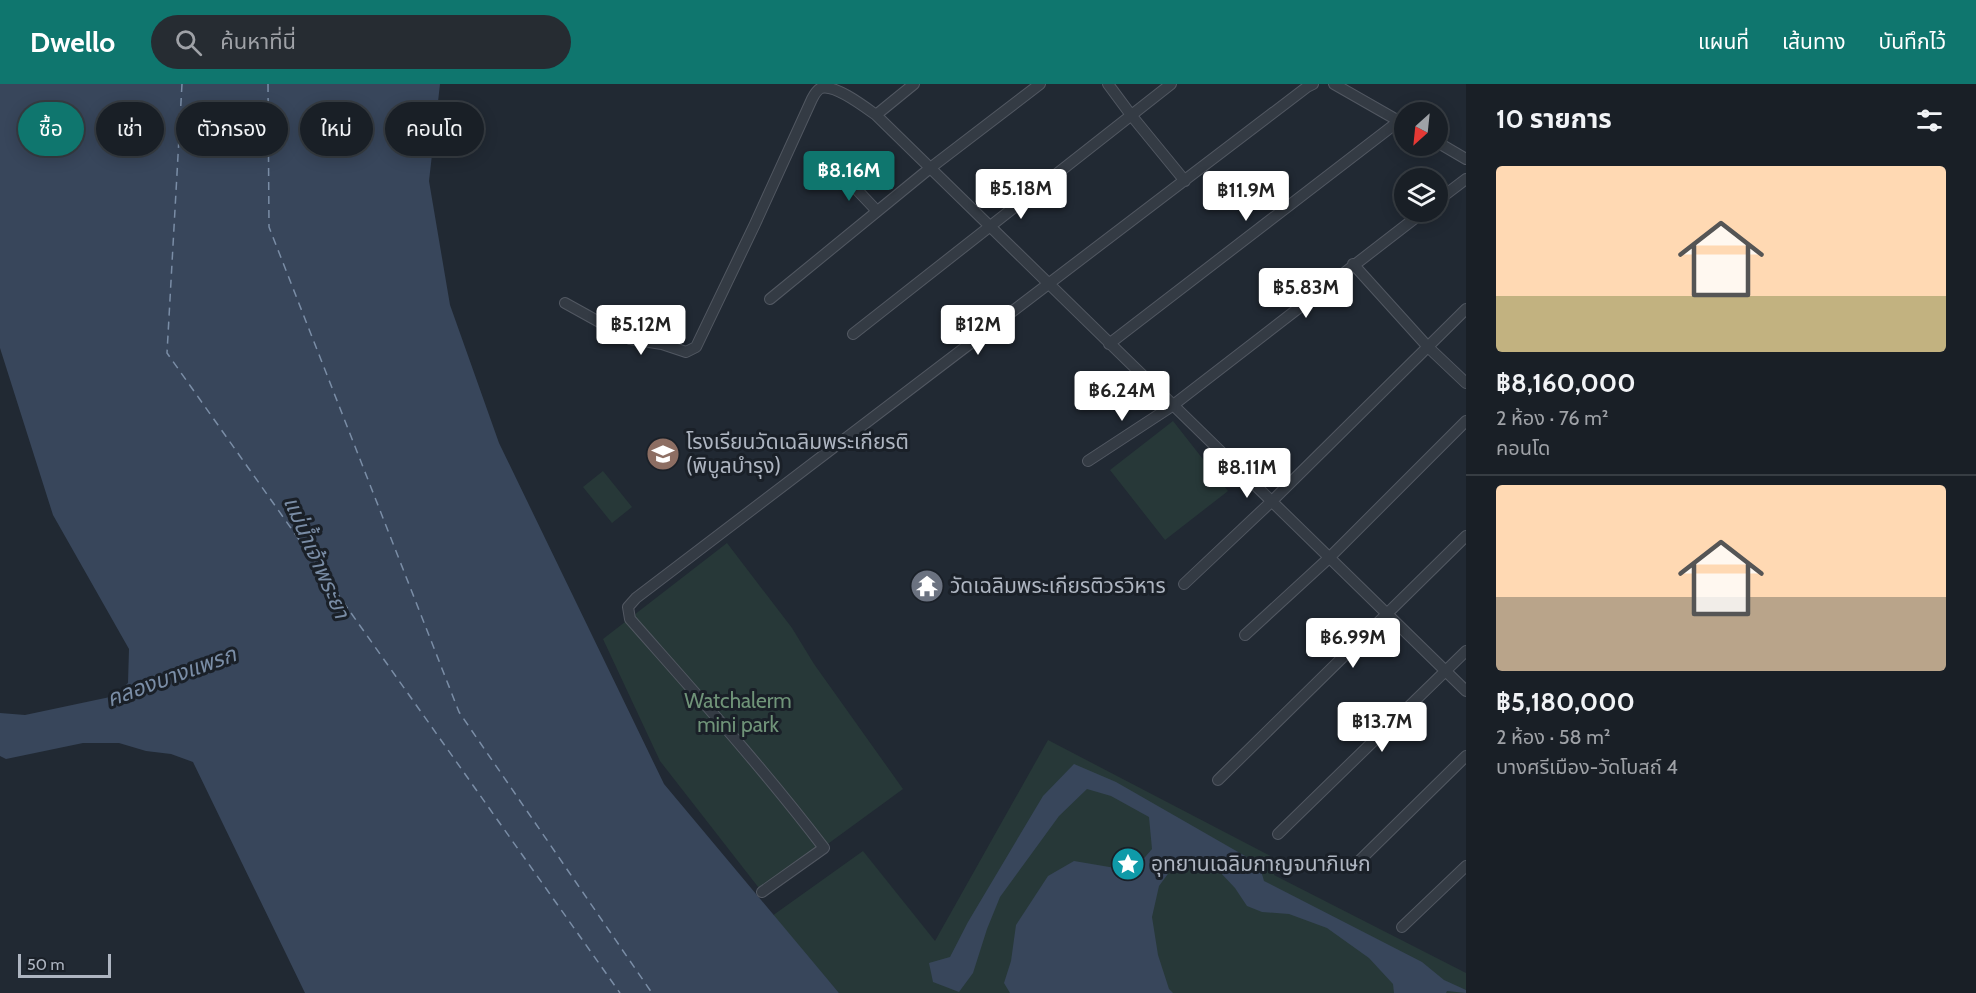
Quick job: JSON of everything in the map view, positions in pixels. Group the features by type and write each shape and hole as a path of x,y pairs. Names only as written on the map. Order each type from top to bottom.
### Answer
{"street":[{"path":"876,115 914,84"},
{"path":"770,299 929,169 1040,84"},
{"path":"1108,84 1185,181"},
{"path":"853,334 1171,84"},
{"path":"762,892 824,848 790,803 630,619 628,607 636,598 1313,84"},
{"path":"1334,84 1394,118"},
{"path":"565,303 630,339 662,344 686,352 696,347 812,99 818,90 831,87 857,101 876,115 1466,691"},
{"path":"1109,344 1394,129"},
{"path":"1448,148 1466,159"},
{"path":"842,174 877,211"},
{"path":"1448,193 1466,179"},
{"path":"1088,461 1172,406 1410,222"},
{"path":"1353,264 1428,347 1466,382"},
{"path":"1184,584 1271,502 1466,309"},
{"path":"1245,635 1329,558 1466,421"},
{"path":"1218,780 1466,536"},
{"path":"1278,834 1466,651"},
{"path":"1352,868 1466,756"},
{"path":"1402,927 1466,866"}],"green space":[{"path":"1173,421 1228,491 1165,540 1110,470"},
{"path":"603,471 632,507 612,523 583,487"},
{"name":"Watchalerm mini park","path":"727,543 792,628 814,664 903,789 762,892 660,761 603,639"},
{"name":"อุทยานเฉลิมกาญจนาภิเษก","path":"1048,740 1278,860 1274,875 1466,973 1466,993 839,993 772,916 863,851 935,941"}],"water":[{"path":"0,84 440,84 438,102 385,102 385,156 432,156 429,181 450,305 499,443 664,784 839,993 305,993 193,762 171,754 146,751 119,743 83,743 6,759 0,756 0,713 25,715 110,697 128,683 129,649 53,515 0,348"},
{"path":"1074,764 1116,782 1259,864 1264,881 1422,962 1444,980 1466,990 1466,993 1447,991 1446,993 1394,993 1393,984 1369,958 1327,928 1289,914 1262,912 1247,906 1235,888 1219,871 1190,860 1173,867 1159,886 1152,917 1158,955 1169,989 1173,993 1010,993 1004,983 1011,961 1016,925 1048,876 1074,861 1133,871 1152,849 1149,817 1111,796 1087,789 1059,816 1000,897 973,973 959,992 933,982 929,963 950,957 968,922 1043,796"}],"ferry route":[{"path":"182,84 167,353 620,993"},
{"path":"268,84 269,227 459,712 652,993"}],"place":[{"name":"โรงเรียนวัดเฉลิมพระเกียรติ (พิบูลบำรุง)","path":"663,454"},
{"name":"วัดเฉลิมพระเกียรติวรวิหาร","path":"927,586"},
{"name":"อุทยานเฉลิมกาญจนาภิเษก","path":"1128,864"}],"water label":[{"name":"แม่น้ำเจ้าพระยา","path":"317,557"},
{"name":"คลองบางแพรก","path":"171,676"}]}
